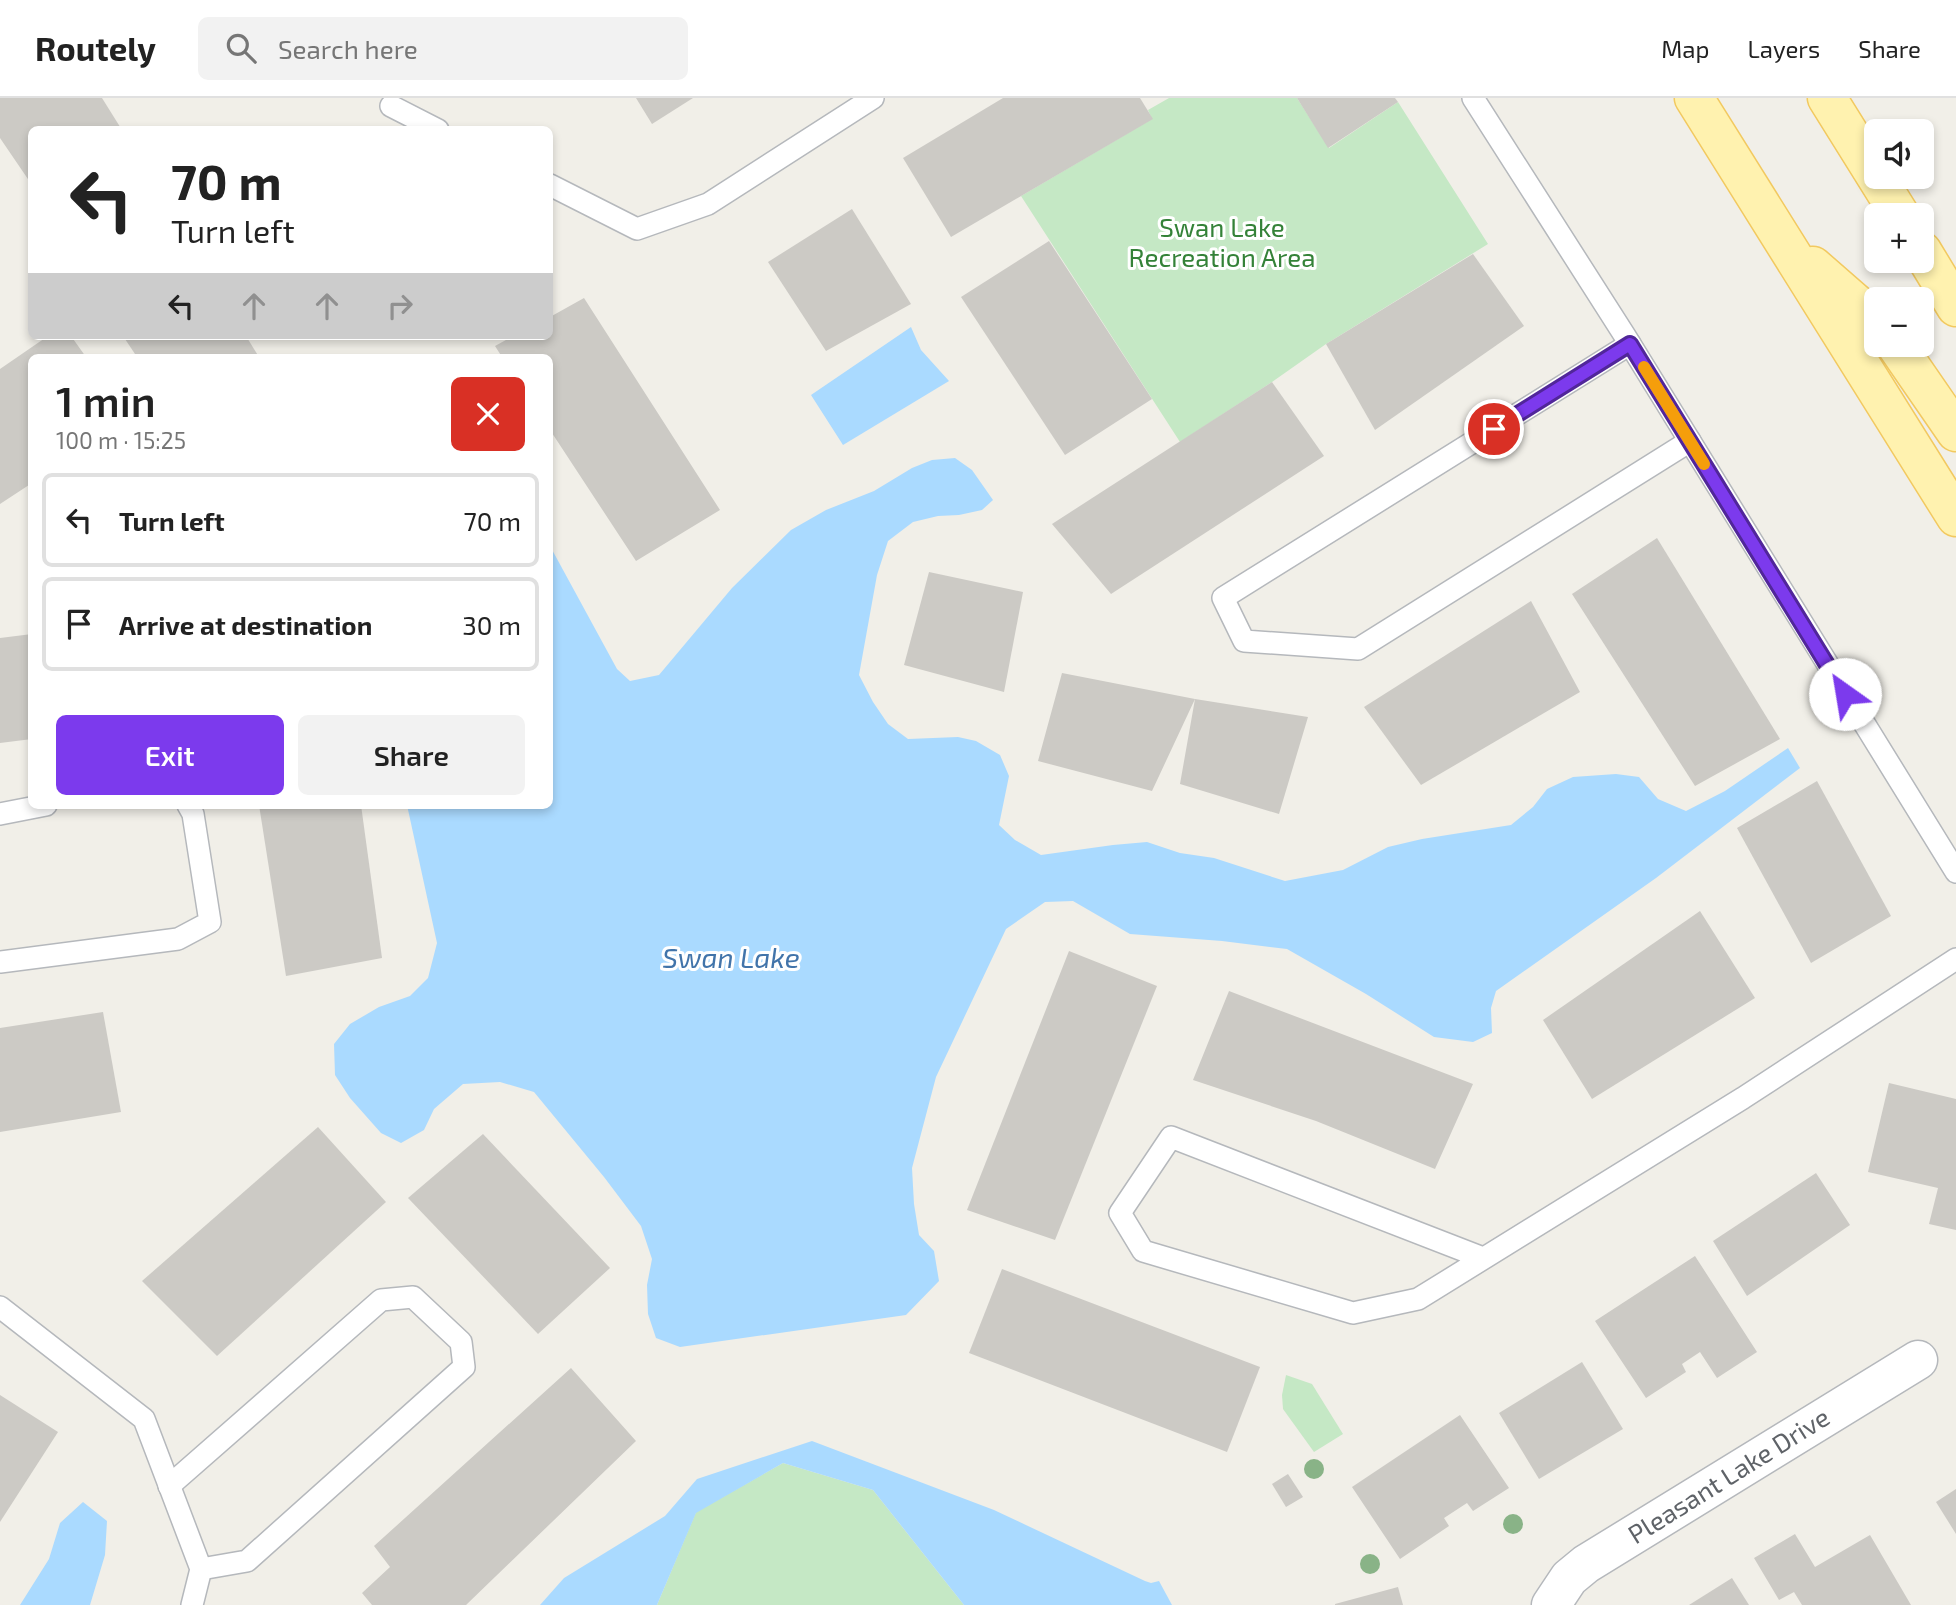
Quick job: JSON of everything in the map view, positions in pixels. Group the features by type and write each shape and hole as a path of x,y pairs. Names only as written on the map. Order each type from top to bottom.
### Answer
{"main road":[{"path":"1694,98 1956,517"},
{"path":"1827,98 1893,203"},
{"path":"1782,239 1864,311"},
{"path":"1934,267 1951,289"},
{"path":"1904,357 1956,432"}],"street":[{"name":"Pleasant Lake Drive","path":"1551,1605 1569,1578 1586,1564 1918,1360"}],"lane":[{"path":"553,187 637,229 708,204 873,98"},
{"path":"1473,98 1630,344 1956,873"},
{"path":"385,101 431,126"},
{"path":"1630,344 1223,598 1244,641 1358,649 1689,441"},
{"path":"0,814 28,809"},
{"path":"0,962 178,939 210,922 190,809"},
{"path":"1483,1258 1171,1137 1120,1213 1143,1251 1353,1313 1418,1299 1742,1098 1956,959"},
{"path":"169,1486 381,1300 413,1297 461,1342 464,1367 247,1561 201,1569"},
{"path":"0,1307 144,1419 201,1569 192,1605"}],"green space":[{"name":"Swan Lake Recreation Area","path":"1169,98 1297,98 1329,148 1398,102 1488,244 1326,344 1180,442 1021,196 1152,119 1148,110"},
{"path":"1286,1375 1312,1384 1343,1434 1314,1452 1283,1409 1282,1395"},
{"path":"783,1463 873,1490 964,1605 657,1605 696,1512"}],"water":[{"path":"911,327 921,350 949,381 843,445 811,395"},
{"name":"Swan Lake","path":"955,458 972,470 993,500 982,510 913,522 888,541 877,575 859,675 888,724 908,739 958,737 976,741 1000,755 1009,776 999,825 1015,840 1041,855 1147,842 1180,853 1214,858 1285,881 1343,870 1388,847 1511,825 1533,807 1547,789 1573,777 1616,774 1639,777 1658,799 1686,811 1725,791 1788,748 1800,768 1656,878 1496,991 1491,1008 1492,1033 1473,1042 1434,1037 1287,949 1130,934 1073,901 1045,902 1006,929 936,1077 912,1168 919,1235 934,1251 939,1281 906,1315 680,1347 656,1338 648,1314 647,1285 652,1259 641,1226 534,1092 500,1082 463,1084 434,1109 424,1130 401,1143 381,1133 350,1098 335,1075 334,1044 350,1024 379,1007 410,996 428,978 437,943 408,809 553,809 553,552 617,669 630,681 659,675 732,588 791,530 826,510 874,491 912,468 932,460"},
{"path":"812,1441 994,1510 1145,1581 1159,1581 1172,1605 964,1605 873,1490 783,1463 696,1513 657,1605 540,1605 564,1578 665,1516 697,1479"},
{"path":"83,1502 107,1521 105,1555 90,1605 20,1605 49,1559 60,1523"}],"building":[{"path":"0,98 102,98 120,126 28,126 28,179 0,138"},
{"path":"636,98 693,98 652,124"},
{"path":"1003,98 1140,98 1153,119 951,237 903,158"},
{"path":"1297,98 1395,98 1398,102 1328,148"},
{"path":"852,209 911,304 826,351 768,262"},
{"path":"1049,241 1152,399 1065,455 961,297"},
{"path":"1473,254 1524,326 1375,430 1326,344"},
{"path":"584,298 720,510 636,561 553,435 553,354 500,354 495,346 506,340 553,340 553,315"},
{"path":"42,340 74,340 84,354 28,354 28,486 0,504 0,369"},
{"path":"126,340 248,340 257,354 135,354"},
{"path":"1272,382 1324,456 1111,594 1052,524"},
{"path":"1657,538 1780,739 1695,786 1572,594"},
{"path":"929,572 1023,592 1004,692 904,665"},
{"path":"1531,601 1580,692 1421,785 1364,707"},
{"path":"28,634 28,740 0,743 0,638"},
{"path":"1062,673 1195,699 1152,791 1038,761"},
{"path":"1195,699 1308,717 1279,814 1180,784"},
{"path":"1817,781 1891,916 1811,963 1737,828"},
{"path":"260,809 362,809 382,958 286,976"},
{"path":"1700,911 1755,998 1592,1099 1543,1020"},
{"path":"1069,951 1157,986 1055,1240 967,1210"},
{"path":"1229,991 1473,1084 1435,1169 1316,1121 1193,1080"},
{"path":"103,1012 121,1112 0,1132 0,1028"},
{"path":"1889,1083 1956,1099 1956,1230 1929,1224 1938,1188 1868,1172"},
{"path":"318,1127 386,1202 217,1356 142,1281"},
{"path":"483,1134 610,1268 538,1334 408,1198"},
{"path":"1816,1173 1850,1225 1747,1296 1713,1241"},
{"path":"1695,1256 1757,1352 1717,1378 1700,1352 1682,1364 1686,1372 1646,1398 1595,1321"},
{"path":"1002,1269 1260,1367 1227,1452 969,1353"},
{"path":"1582,1362 1623,1429 1539,1479 1499,1413"},
{"path":"571,1368 636,1441 466,1605 372,1605 362,1593 390,1567 374,1546"},
{"path":"0,1395 58,1432 0,1522"},
{"path":"1460,1415 1509,1488 1473,1511 1467,1503 1444,1518 1449,1526 1400,1559 1352,1487"},
{"path":"1288,1474 1303,1497 1286,1507 1272,1484"},
{"path":"1956,1489 1956,1534 1936,1502"},
{"path":"1795,1534 1815,1567 1870,1535 1911,1605 1802,1605 1794,1592 1779,1600 1754,1558"},
{"path":"1732,1578 1749,1605 1689,1605"},
{"path":"1398,1587 1403,1605 1335,1605 1335,1604"}],"slow traffic":[{"path":"1644,367 1704,464"}],"route":[{"path":"1494,429 1630,344 1845,694"}]}
